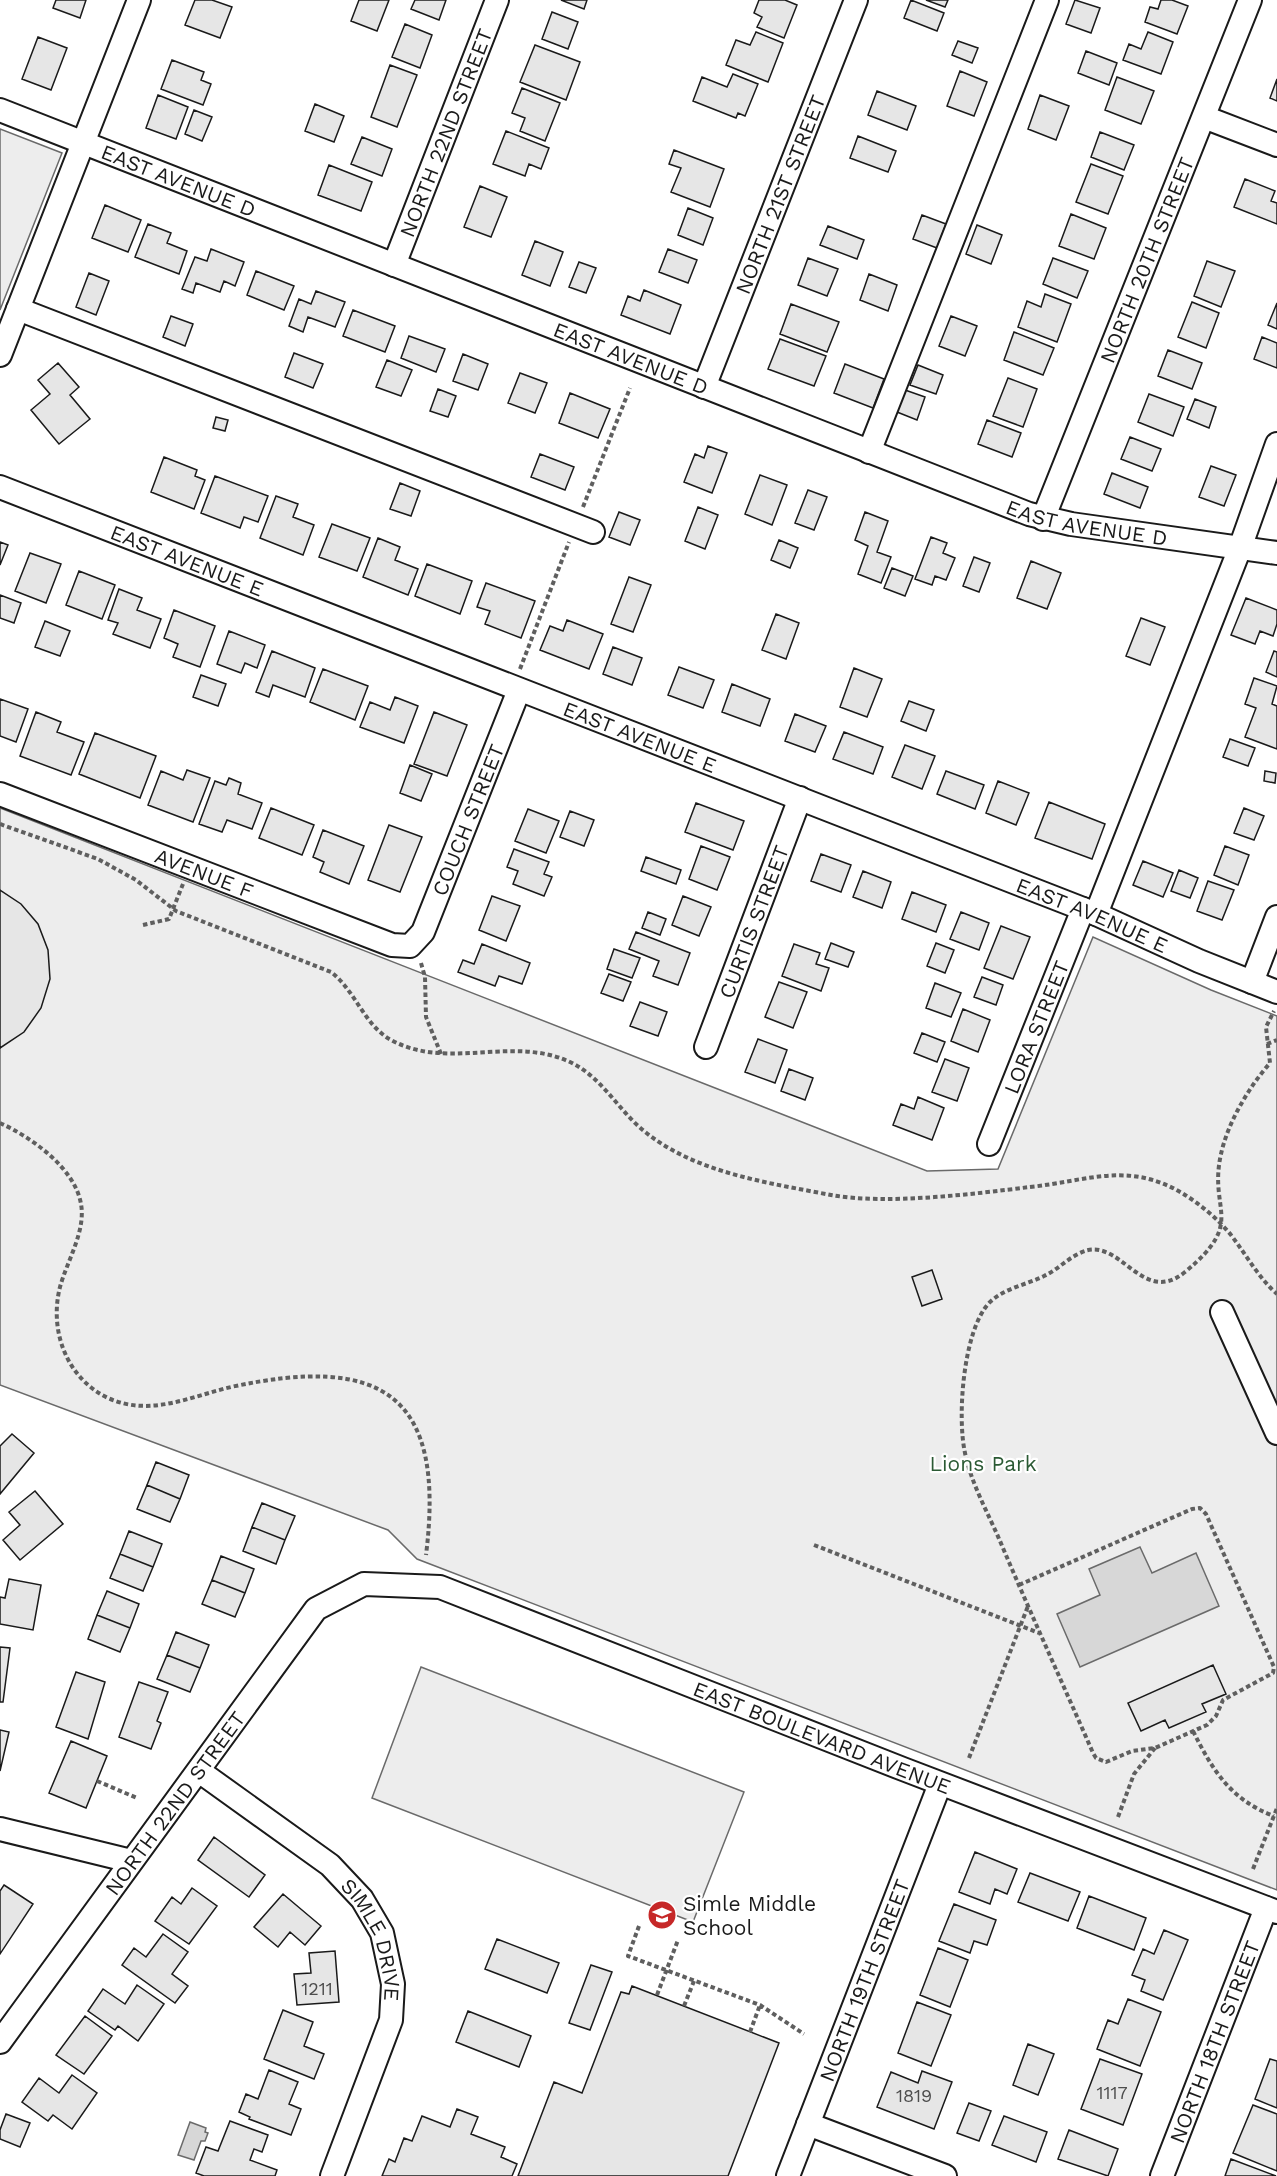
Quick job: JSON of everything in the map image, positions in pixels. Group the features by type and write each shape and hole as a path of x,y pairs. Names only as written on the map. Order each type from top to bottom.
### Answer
{"street":[{"path":"0,355 139,0"},
{"name":"NORTH 22ND STREET","path":"394,265 496,0"},
{"name":"NORTH 21ST STREET","path":"704,387 856,0"},
{"path":"869,452 1047,0"},
{"name":"NORTH 20TH STREET","path":"1043,519 1250,0"},
{"name":"EAST AVENUE D","path":"0,110 1043,519 1277,553"},
{"path":"1204,117 1277,145"},
{"path":"18,309 593,532"},
{"name":"LORA STREET","path":"989,1144 1090,911 1240,548 1277,444"},
{"name":"EAST AVENUE E","path":"0,487 1090,911 1277,992"},
{"name":"COUCH STREET","path":"410,946 423,932 519,690"},
{"name":"AVENUE F","path":"0,794 392,945 410,946"},
{"name":"CURTIS STREET","path":"706,1047 800,798"},
{"path":"1252,982 1277,917"},
{"path":"1222,1312 1277,1433"},
{"name":"NORTH 22ND STREET","path":"0,2042 316,1609 364,1584"},
{"name":"EAST BOULEVARD AVENUE","path":"364,1584 440,1587 940,1784 1271,1910"},
{"name":"SIMLE DRIVE","path":"199,1771 330,1865 362,1899 382,1933 393,1984 391,2020 332,2176"},
{"name":"NORTH 19TH STREET","path":"788,2176 940,1784"},
{"path":"0,1829 131,1862"},
{"name":"NORTH 18TH STREET","path":"1162,2176 1271,1910"},
{"path":"808,2124 945,2176"}],"path":[{"path":"0,824 118,868 174,910 318,965 342,980 380,1032 400,1044 441,1054 513,1050 556,1056 573,1063 599,1082 640,1128 660,1143 723,1170 851,1198 901,1198 1028,1188 1089,1176 1123,1174 1168,1186 1199,1205 1222,1225 1256,1273 1277,1294"},
{"path":"143,925 169,919 189,867"},
{"path":"410,946 424,970 426,1017 441,1054"},
{"path":"1019,1585 1192,1509 1204,1510 1274,1670 1270,1677 1223,1700 1212,1721 1193,1731 1155,1748 1132,1751 1106,1762 1096,1758 1019,1585 964,1450 962,1430 966,1362 971,1336 989,1304 1005,1291 1043,1277 1086,1250 1108,1253 1153,1282 1169,1281 1185,1273 1220,1234 1222,1225 1221,1154 1243,1104 1270,1063 1266,1027 1277,1007"},
{"path":"1267,1044 1277,1040"},
{"path":"1270,1063 1277,1063"},
{"path":"0,1124 36,1143 49,1154 78,1194 82,1206 78,1229 60,1286 57,1313 58,1329 65,1355 83,1382 107,1397 145,1407 171,1404 217,1390 291,1377 338,1378 377,1389 404,1407 420,1433 426,1451 430,1488 426,1555"},
{"path":"814,1545 1040,1633"},
{"path":"969,1758 1028,1606"},
{"path":"1193,1731 1211,1766 1226,1787 1252,1807 1274,1816"},
{"path":"1118,1817 1134,1774 1155,1748"},
{"path":"97,1781 137,1798"},
{"path":"1253,1869 1277,1808"},
{"path":"639,1926 628,1956 760,2005 804,2034"},
{"path":"657,1995 678,1940"},
{"path":"684,2006 694,1981"},
{"path":"750,2032 760,2005"}],"shaded area":[{"path":"0,129 62,153 0,310"},
{"name":"Lions Park","path":"0,808 927,1171 998,1169 1093,937 1211,990 1277,1016 1277,1890 417,1559 388,1530 0,1385"},
{"path":"1140,1547 1152,1573 1196,1553 1219,1606 1080,1667 1057,1614 1100,1595 1089,1569"},
{"path":"421,1667 744,1792 693,1922 372,1798"},
{"path":"190,2122 206,2128 205,2132 208,2133 205,2141 201,2141 194,2160 178,2155"}],"building":[{"path":"56,0 86,0 80,18 53,8"},
{"path":"195,0 212,0 232,7 220,38 185,25"},
{"path":"359,0 389,0 377,31 351,21"},
{"path":"415,0 446,0 439,20 411,9"},
{"path":"561,0 587,0 584,9"},
{"path":"759,0 785,0 797,5 784,38 757,27 762,17 754,13"},
{"path":"911,0 944,13 937,31 904,18"},
{"path":"926,0 948,0 945,7"},
{"path":"1075,0 1100,8 1091,33 1066,24"},
{"path":"1161,0 1172,0 1188,6 1177,34 1145,22 1150,7 1158,9"},
{"path":"552,12 578,22 568,49 542,39"},
{"path":"405,24 432,35 420,68 392,57"},
{"path":"756,32 783,43 768,82 726,65 736,40 750,45"},
{"path":"1148,32 1173,42 1161,74 1123,60 1129,44 1141,49"},
{"path":"38,37 67,48 51,90 22,79"},
{"path":"958,41 978,48 972,63 952,55"},
{"path":"535,45 580,62 566,100 520,82"},
{"path":"1086,51 1117,63 1109,85 1078,73"},
{"path":"172,60 204,72 201,80 211,84 203,105 161,89"},
{"path":"390,65 417,75 397,127 371,117"},
{"path":"960,71 987,82 974,116 947,106"},
{"path":"733,74 758,84 745,116 738,113 736,118 693,101 702,77 727,87"},
{"path":"1117,77 1154,91 1141,124 1105,110"},
{"path":"1277,79 1277,101 1270,98"},
{"path":"522,88 560,103 545,141 520,131 525,118 512,113"},
{"path":"877,91 916,106 907,130 868,115"},
{"path":"158,95 188,107 176,139 146,128"},
{"path":"1040,95 1069,106 1056,140 1028,129"},
{"path":"315,104 344,116 334,142 305,131"},
{"path":"194,110 212,117 202,141 185,134"},
{"path":"506,131 549,148 541,169 529,164 525,176 493,164"},
{"path":"1100,132 1134,145 1124,170 1091,157"},
{"path":"858,136 896,151 888,172 850,158"},
{"path":"362,137 392,149 382,176 351,164"},
{"path":"674,150 724,169 710,207 671,192 681,168 669,164"},
{"path":"1091,164 1123,176 1108,214 1076,202"},
{"path":"329,165 372,182 361,211 318,195"},
{"path":"1245,179 1275,191 1271,201 1277,203 1277,224 1234,207"},
{"path":"480,186 507,197 491,237 464,227"},
{"path":"105,205 141,220 128,252 92,238"},
{"path":"688,208 713,218 703,245 678,235"},
{"path":"1071,214 1106,228 1094,259 1059,246"},
{"path":"922,215 946,224 937,248 913,239"},
{"path":"148,224 171,233 167,243 187,251 179,274 135,257"},
{"path":"977,225 1002,235 991,264 966,254"},
{"path":"828,226 864,240 857,259 820,245"},
{"path":"535,241 563,252 550,286 522,275"},
{"path":"211,249 244,262 235,286 224,281 220,292 196,283 193,293 182,289 195,257 207,261"},
{"path":"668,249 697,260 688,283 659,272"},
{"path":"808,258 838,269 827,296 798,285"},
{"path":"1053,258 1088,271 1077,298 1043,284"},
{"path":"1207,261 1235,271 1221,307 1194,296"},
{"path":"579,262 596,268 586,293 569,287"},
{"path":"256,271 294,286 284,310 247,295"},
{"path":"89,273 109,281 96,315 76,307"},
{"path":"869,274 897,285 888,311 860,300"},
{"path":"644,290 681,305 670,334 621,315 628,296 640,301"},
{"path":"316,291 345,302 335,327 308,317 303,332 289,326 299,299 311,304"},
{"path":"1045,294 1071,304 1057,342 1018,327 1027,301 1041,307"},
{"path":"1192,302 1219,313 1206,348 1178,337"},
{"path":"1277,303 1277,329 1268,325"},
{"path":"791,304 839,322 827,352 780,334"},
{"path":"353,310 395,326 385,352 343,336"},
{"path":"171,316 193,324 185,346 163,337"},
{"path":"951,316 977,326 965,356 939,346"},
{"path":"1014,332 1054,348 1043,375 1004,360"},
{"path":"409,336 445,349 436,372 401,358"},
{"path":"1262,337 1277,343 1277,368 1254,359"},
{"path":"780,339 826,356 814,386 768,369"},
{"path":"1168,350 1202,363 1192,389 1158,376"},
{"path":"294,353 323,364 313,388 285,377"},
{"path":"463,354 488,364 478,390 453,381"},
{"path":"387,360 412,370 401,396 376,387"},
{"path":"58,363 79,387 70,395 90,419 59,444 31,410 50,394 38,380"},
{"path":"845,364 884,379 873,408 834,393"},
{"path":"918,365 943,375 936,394 910,385"},
{"path":"520,373 547,383 535,413 508,403"},
{"path":"1008,378 1037,389 1023,427 993,416"},
{"path":"438,389 456,396 448,417 430,411"},
{"path":"905,390 925,397 917,420 897,412"},
{"path":"570,393 610,409 598,438 559,423"},
{"path":"1149,394 1184,407 1173,436 1138,422"},
{"path":"1195,399 1216,407 1209,428 1187,419"},
{"path":"216,417 228,420 225,431 213,428"},
{"path":"987,420 1021,433 1012,457 978,444"},
{"path":"1130,437 1161,449 1152,471 1121,459"},
{"path":"708,446 727,453 712,493 684,482 695,454 704,458"},
{"path":"540,454 574,467 565,490 531,477"},
{"path":"164,457 197,470 195,476 205,480 194,509 151,492"},
{"path":"1211,466 1236,475 1224,506 1199,497"},
{"path":"1112,473 1148,487 1140,508 1104,494"},
{"path":"760,475 787,485 772,525 745,514"},
{"path":"215,476 268,496 258,522 244,517 240,528 201,513"},
{"path":"400,483 420,491 411,516 390,509"},
{"path":"808,490 827,497 814,530 795,523"},
{"path":"276,496 298,504 293,517 314,525 303,555 260,538"},
{"path":"698,507 718,515 705,549 685,541"},
{"path":"619,512 640,520 630,545 609,537"},
{"path":"865,512 888,521 877,552 891,557 881,583 858,574 868,546 855,540"},
{"path":"332,524 370,538 357,571 319,557"},
{"path":"931,537 947,543 943,553 955,558 946,580 935,576 932,585 915,579"},
{"path":"378,538 400,547 395,560 418,569 408,595 363,577"},
{"path":"779,540 798,548 790,568 771,560"},
{"path":"0,542 8,545 0,565"},
{"path":"30,553 61,564 46,603 15,591"},
{"path":"974,557 990,563 979,592 963,586"},
{"path":"1031,561 1061,573 1047,609 1017,598"},
{"path":"427,564 472,581 460,614 415,596"},
{"path":"892,568 913,576 905,596 884,588"},
{"path":"79,571 115,585 102,619 66,605"},
{"path":"629,577 651,585 633,632 611,624"},
{"path":"486,583 535,601 521,638 485,624 490,611 477,607"},
{"path":"119,589 142,598 137,610 161,619 150,648 113,634 118,623 108,620"},
{"path":"0,595 21,603 14,623 0,618"},
{"path":"1246,598 1277,610 1277,624 1273,636 1260,631 1255,644 1231,635"},
{"path":"174,610 215,626 200,667 173,657 178,644 164,638"},
{"path":"776,614 799,623 786,659 762,650"},
{"path":"1141,618 1165,627 1150,665 1126,656"},
{"path":"567,620 603,634 589,669 540,650 550,626 563,631"},
{"path":"45,621 70,631 60,656 35,647"},
{"path":"229,631 265,645 257,668 245,663 241,673 217,664"},
{"path":"613,647 642,658 632,685 603,674"},
{"path":"272,651 315,668 305,697 273,685 269,697 256,692"},
{"path":"1274,651 1277,652 1277,677 1266,672"},
{"path":"679,667 714,680 703,708 668,695"},
{"path":"854,668 882,679 867,717 840,707"},
{"path":"323,669 368,686 355,720 310,702"},
{"path":"201,675 226,684 218,706 193,697"},
{"path":"1254,678 1277,686 1272,704 1277,706 1277,749 1245,737 1256,708 1245,704"},
{"path":"732,684 770,699 760,726 722,712"},
{"path":"395,697 418,706 404,743 360,727 370,702 390,710"},
{"path":"0,699 28,709 16,742 0,736"},
{"path":"909,701 934,710 926,731 901,721"},
{"path":"36,712 61,722 57,732 84,742 71,775 20,756"},
{"path":"434,712 467,725 447,776 414,764"},
{"path":"795,714 826,726 815,752 785,741"},
{"path":"844,732 883,747 873,774 833,759"},
{"path":"95,733 156,756 140,798 79,774"},
{"path":"1230,739 1255,748 1248,766 1223,757"},
{"path":"905,745 935,756 922,789 892,777"},
{"path":"410,765 432,774 421,801 400,793"},
{"path":"187,770 210,778 193,822 148,805 161,771 183,780"},
{"path":"946,771 984,785 975,809 937,794"},
{"path":"1265,771 1276,773 1275,783 1264,781"},
{"path":"229,778 241,783 238,794 262,803 252,829 227,820 222,832 199,824 215,781 226,785"},
{"path":"998,781 1029,793 1016,825 986,813"},
{"path":"1049,802 1105,824 1092,859 1035,838"},
{"path":"696,803 744,821 733,850 685,832"},
{"path":"271,808 314,825 302,855 259,838"},
{"path":"1244,808 1264,816 1254,840 1234,833"},
{"path":"528,809 559,821 546,853 515,841"},
{"path":"570,811 594,820 584,846 560,837"},
{"path":"389,825 422,837 400,892 368,880"},
{"path":"323,830 364,846 349,884 320,872 324,862 313,857"},
{"path":"701,846 730,857 717,890 689,879"},
{"path":"1225,846 1249,855 1238,885 1214,875"},
{"path":"514,849 549,862 544,874 552,877 544,896 513,884 518,871 507,867"},
{"path":"821,854 851,865 841,892 811,881"},
{"path":"646,857 681,870 676,884 641,871"},
{"path":"1143,861 1173,873 1163,897 1133,885"},
{"path":"1179,870 1198,878 1190,898 1171,891"},
{"path":"863,871 891,882 882,908 853,897"},
{"path":"1208,881 1234,890 1222,920 1197,911"},
{"path":"0,890 21,904 38,924 48,950 50,979 41,1008 24,1032 0,1048"},
{"path":"912,892 946,905 936,932 902,919"},
{"path":"492,896 520,906 506,941 479,930"},
{"path":"683,896 711,907 699,936 672,925"},
{"path":"648,912 666,919 660,935 642,928"},
{"path":"961,912 989,923 979,950 950,939"},
{"path":"1001,926 1030,937 1013,979 984,968"},
{"path":"636,932 690,953 678,985 653,976 659,961 629,949"},
{"path":"831,943 854,952 848,967 825,959"},
{"path":"936,943 954,950 945,973 927,966"},
{"path":"482,944 530,963 522,984 499,976 495,986 458,972 463,960 474,964"},
{"path":"794,944 820,953 816,964 829,968 821,991 782,976"},
{"path":"614,949 640,958 632,978 607,969"},
{"path":"609,974 631,982 623,1001 601,993"},
{"path":"982,977 1003,985 996,1005 974,997"},
{"path":"779,982 807,992 793,1028 765,1017"},
{"path":"935,983 961,993 951,1017 926,1008"},
{"path":"640,1002 667,1012 658,1036 630,1026"},
{"path":"963,1009 990,1020 978,1052 951,1041"},
{"path":"922,1033 945,1042 937,1062 914,1053"},
{"path":"758,1039 787,1050 775,1083 745,1072"},
{"path":"945,1059 969,1068 957,1101 932,1092"},
{"path":"789,1069 813,1078 805,1100 781,1091"},
{"path":"918,1097 944,1108 932,1140 893,1125 901,1104 914,1109"},
{"path":"932,1270 942,1299 922,1306 912,1277"},
{"path":"12,1434 34,1453 0,1494 0,1446"},
{"path":"156,1462 189,1475 180,1499 147,1485"},
{"path":"147,1485 180,1499 170,1522 137,1509"},
{"path":"35,1491 63,1524 20,1560 3,1540 20,1525 9,1512"},
{"path":"262,1503 295,1516 285,1540 252,1527"},
{"path":"252,1527 285,1540 276,1564 243,1551"},
{"path":"129,1531 162,1544 153,1567 120,1554"},
{"path":"120,1554 153,1567 143,1591 110,1578"},
{"path":"221,1556 254,1569 245,1593 212,1580"},
{"path":"9,1579 41,1585 33,1630 0,1624 0,1597 5,1598"},
{"path":"212,1580 245,1593 235,1617 202,1604"},
{"path":"107,1591 139,1604 130,1628 97,1615"},
{"path":"97,1615 130,1628 120,1652 88,1639"},
{"path":"176,1632 209,1645 200,1668 167,1655"},
{"path":"0,1647 10,1648 3,1702 0,1702"},
{"path":"167,1655 200,1668 190,1692 157,1679"},
{"path":"1213,1665 1226,1694 1202,1704 1206,1712 1169,1728 1165,1720 1141,1731 1128,1703"},
{"path":"76,1672 105,1682 88,1739 56,1727"},
{"path":"139,1682 168,1692 157,1721 161,1723 151,1749 119,1737"},
{"path":"0,1730 9,1732 0,1771"},
{"path":"71,1741 107,1756 86,1808 49,1793"},
{"path":"214,1837 265,1875 249,1897 198,1860"},
{"path":"975,1852 1017,1869 1007,1894 995,1889 990,1904 959,1892"},
{"path":"1030,1873 1080,1892 1068,1921 1018,1902"},
{"path":"4,1885 33,1904 0,1954 0,1891"},
{"path":"192,1888 217,1906 189,1944 155,1921 172,1897 181,1904"},
{"path":"283,1894 321,1926 305,1945 290,1932 278,1947 254,1927"},
{"path":"1089,1896 1146,1918 1134,1950 1077,1928"},
{"path":"954,1904 996,1920 987,1945 974,1941 970,1953 939,1941"},
{"path":"1164,1930 1188,1940 1163,2000 1141,1991 1145,1980 1132,1975 1143,1949 1154,1954"},
{"path":"163,1934 188,1952 172,1974 188,1986 175,2003 122,1965 134,1948 146,1957"},
{"path":"497,1939 559,1963 547,1993 485,1969"},
{"path":"938,1948 968,1960 950,2007 920,1995"},
{"path":"335,1951 339,2002 297,2005 294,1974 311,1973 309,1953"},
{"path":"591,1965 612,1972 590,2030 569,2023"},
{"path":"137,1985 164,2004 138,2041 118,2026 115,2030 88,2011 103,1989 125,2004"},
{"path":"632,1986 779,2043 728,2176 518,2176 554,2082 582,2093 621,1992 629,1994"},
{"path":"1128,1999 1161,2012 1140,2066 1097,2049 1108,2020 1118,2024"},
{"path":"917,2002 951,2015 931,2066 898,2053"},
{"path":"283,2010 313,2022 304,2046 324,2054 314,2079 264,2059"},
{"path":"468,2011 531,2036 519,2067 456,2042"},
{"path":"85,2016 112,2036 84,2074 56,2055"},
{"path":"1028,2044 1054,2054 1038,2095 1013,2085"},
{"path":"1100,2059 1142,2074 1123,2125 1081,2109"},
{"path":"1270,2059 1277,2061 1277,2108 1255,2099"},
{"path":"269,2070 298,2082 289,2104 301,2109 291,2135 249,2119 250,2117 239,2112 246,2094 258,2099"},
{"path":"922,2071 952,2082 934,2129 877,2107 891,2072 918,2083"},
{"path":"72,2075 97,2093 72,2129 53,2115 48,2121 22,2102 39,2078 59,2093"},
{"path":"969,2103 991,2111 979,2141 957,2133"},
{"path":"1253,2105 1277,2114 1277,2171 1233,2153"},
{"path":"457,2109 478,2117 471,2134 505,2147 501,2157 517,2164 512,2176 382,2176 389,2159 395,2162 404,2138 412,2141 422,2116 450,2127"},
{"path":"6,2114 30,2123 20,2147 0,2139 0,2130"},
{"path":"1004,2116 1047,2132 1036,2162 992,2145"},
{"path":"230,2121 268,2135 262,2152 254,2149 250,2160 277,2170 275,2176 204,2176 196,2173 206,2147 218,2151"},
{"path":"1069,2130 1118,2149 1108,2176 1058,2159"},
{"path":"1231,2159 1276,2176 1225,2176"}],"place":[{"name":"Simle Middle School","path":"662,1915"}]}
